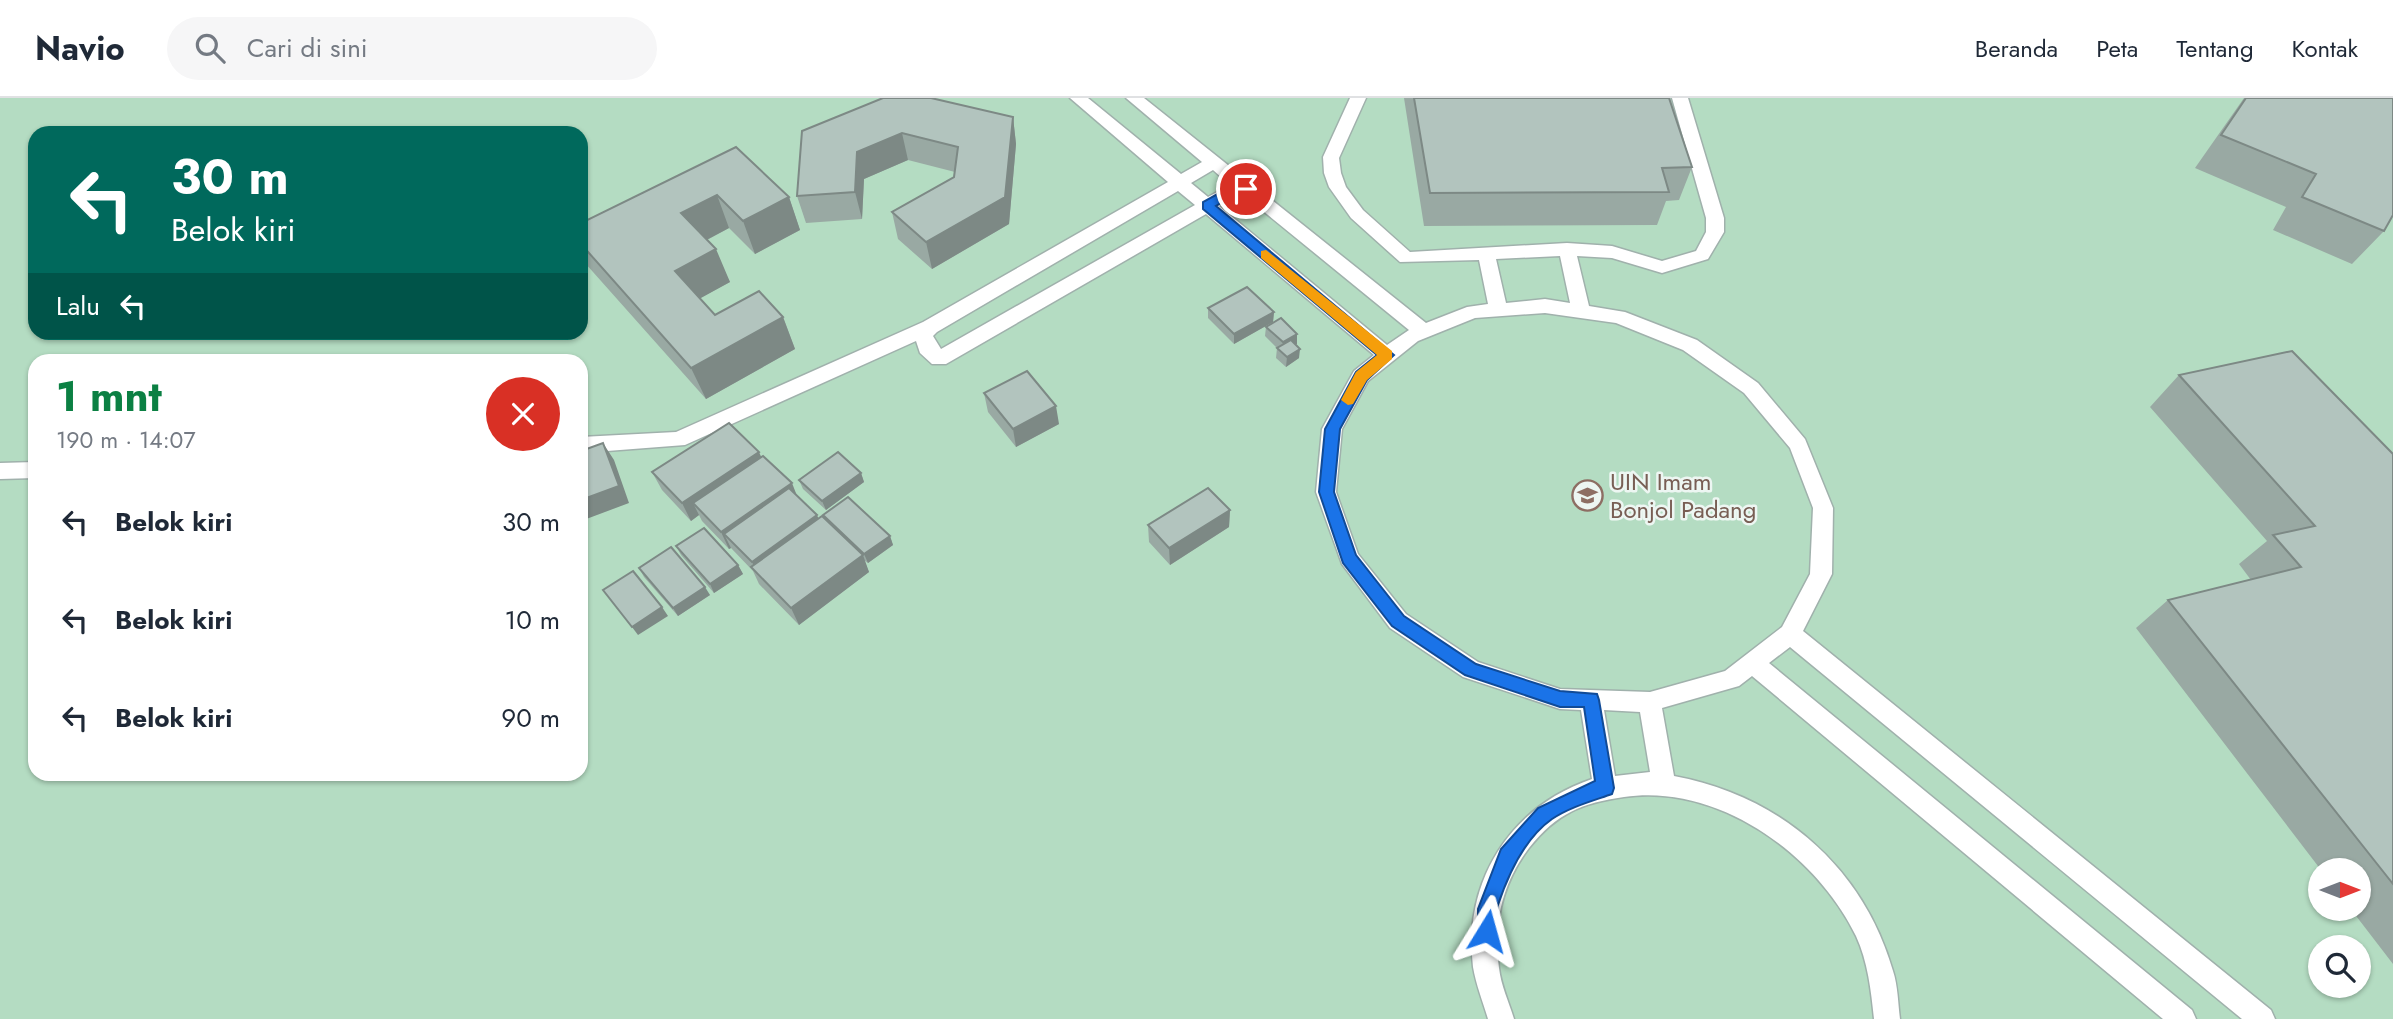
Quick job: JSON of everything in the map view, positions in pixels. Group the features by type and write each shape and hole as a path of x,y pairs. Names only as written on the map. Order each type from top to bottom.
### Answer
{"street":[{"path":"1078,98 1387,355"},
{"path":"1134,98 1423,331"},
{"path":"1358,98 1331,157 1333,174 1351,207 1406,258 1567,249 1612,252 1661,267 1702,254 1715,232 1716,218 1680,98"},
{"path":"588,445 678,440 930,327 1213,163"},
{"path":"930,327 923,335 927,348 939,359 1241,186"},
{"path":"1567,249 1581,311"},
{"path":"1486,252 1498,310"},
{"path":"1545,306 1619,317 1690,345 1751,388 1798,444 1823,508 1821,574 1790,634 1731,679 1650,702 1560,699 1471,670 1398,621 1349,558 1326,492 1332,429 1362,376 1410,336 1423,331 1473,312 1545,306"},
{"path":"0,471 28,470"},
{"path":"1790,634 2262,1019"},
{"path":"1752,662 2183,1019"},
{"path":"1591,700 1605,788"},
{"path":"1650,702 1664,785"},
{"path":"1501,1019 1487,973 1487,909 1507,855 1544,814 1594,789 1652,783 1713,794 1772,822 1824,866 1864,923 1886,989 1887,1019"}],"green space":[{"path":"0,98 2393,98 2393,1019 0,1019"}],"building":[{"path":"883,98 931,98 1013,117 1005,197 926,242 892,212 954,177 958,147 902,133 857,152 855,192 797,196 802,131"},
{"path":"1414,98 1669,98 1692,167 1662,168 1669,192 1430,193"},
{"path":"2246,98 2393,98 2393,215 2384,231 2302,197 2316,174 2221,135"},
{"path":"736,147 789,197 743,221 717,195 681,213 716,249 675,271 715,315 759,291 783,317 691,368 588,252 588,220"},
{"path":"1247,287 1274,312 1234,334 1208,308"},
{"path":"1281,318 1297,334 1283,342 1266,327"},
{"path":"1291,340 1300,349 1287,357 1277,348"},
{"path":"2292,351 2393,454 2393,884 2168,600 2301,567 2273,535 2315,526 2179,375"},
{"path":"1027,371 1056,406 1013,429 984,393"},
{"path":"729,423 759,452 682,503 652,472"},
{"path":"603,443 619,486 588,497 588,448"},
{"path":"838,452 861,473 822,501 799,480"},
{"path":"763,456 792,483 721,532 693,503"},
{"path":"789,488 817,515 752,562 724,534"},
{"path":"1208,488 1230,510 1169,548 1148,525"},
{"path":"848,497 890,536 864,554 823,515"},
{"path":"822,516 863,555 791,608 751,567"},
{"path":"704,528 738,565 710,584 676,546"},
{"path":"671,547 705,587 673,608 639,568"},
{"path":"633,571 662,607 632,627 603,590"}],"slow traffic":[{"path":"1266,254 1387,355 1362,376 1348,400"}],"place":[{"name":"UIN Imam Bonjol Padang","path":"1587,496"}],"route":[{"path":"1246,189 1241,186 1207,205 1387,355 1362,376 1332,429 1326,492 1349,558 1398,621 1471,670 1560,699 1591,700 1605,788 1594,789 1544,814 1507,855 1487,909 1487,931"}]}
